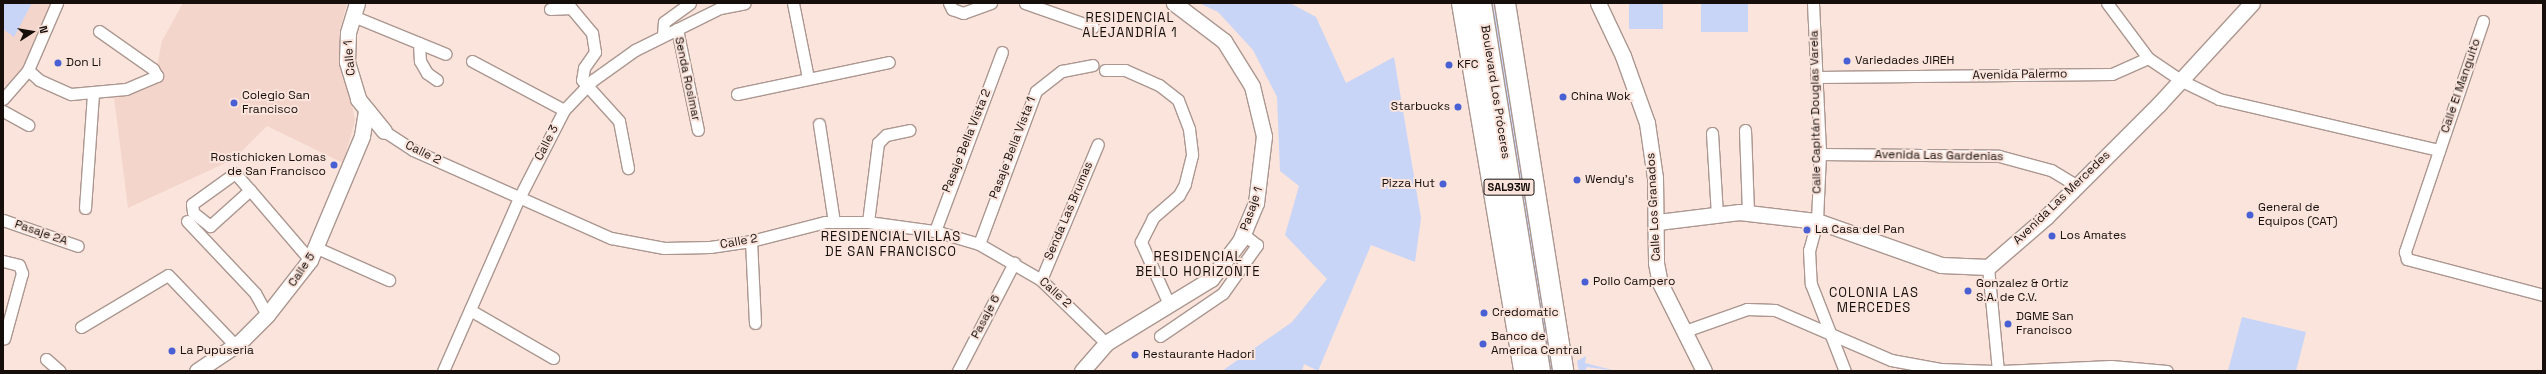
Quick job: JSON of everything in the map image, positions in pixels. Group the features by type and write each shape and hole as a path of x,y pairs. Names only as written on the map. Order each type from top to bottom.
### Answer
{"highway":[{"path":"1462,3 1495,213 1524,371"},
{"name":"Boulevard Los Próceres","path":"1481,3 1508,181 1540,371"},
{"path":"1499,3 1514,62"},
{"name":"Boulevard Los Próceres","path":"1505,3 1563,371"},
{"path":"1495,213 1508,181"}],"street":[{"path":"3,99 28,70 57,3"},
{"path":"663,35 664,22 690,3"},
{"name":"Calle 3","path":"443,371 520,196 564,110 587,86 663,35 720,8 745,3"},
{"path":"793,3 808,78"},
{"path":"949,3 952,9 963,13 991,3"},
{"path":"1025,3 1093,27"},
{"name":"Pasaje 1","path":"1082,371 1106,343 1211,279 1244,235 1256,203 1263,168 1264,136 1258,101 1244,71 1224,41 1174,3"},
{"name":"Calle Los Granados","path":"1594,3 1601,10 1647,123 1658,222 1656,263 1660,283 1704,371"},
{"name":"Calle Capitán Douglas Varela","path":"1813,3 1820,154 1817,221 1809,250 1811,284 1827,332 1844,371"},
{"path":"2107,3 2148,58 2182,81 2219,99 2439,150 2411,227 2405,252 2408,259 2543,294"},
{"name":"Avenida Las Mercedes","path":"1988,267 2076,185 2182,81 2252,3"},
{"path":"550,9 571,8 592,33 595,52 581,76 587,86 619,121 628,168"},
{"path":"355,10 419,43 446,54"},
{"name":"Calle 1","path":"355,10 347,39 348,62 356,95 366,111"},
{"name":"Calle El Manguito","path":"2439,150 2483,21"},
{"name":"Senda Rosimar","path":"677,29 698,130"},
{"path":"28,70 39,80 71,94 93,95 130,88 157,76 99,31"},
{"path":"419,43 420,61 427,73 438,80"},
{"name":"Pasaje Bella Vista 2","path":"935,231 940,210 1002,52"},
{"name":"Avenida Palermo","path":"1817,77 2112,74 2148,58"},
{"path":"472,61 564,110"},
{"path":"737,94 889,62"},
{"name":"Pasaje Bella Vista 1","path":"979,244 1036,91 1062,71 1092,65"},
{"path":"1105,70 1125,70 1159,84 1178,100 1189,128 1192,155 1187,178 1179,195 1153,218 1141,242 1169,304"},
{"path":"85,208 93,95"},
{"path":"3,111 28,125"},
{"name":"Calle 2","path":"366,111 384,132 414,150 520,196 611,238 664,248 751,241 834,222 868,222 935,231 979,244 1041,280 1106,343"},
{"name":"Calle 5","path":"197,371 235,346 267,316 313,254 362,136 366,111"},
{"path":"819,124 834,222"},
{"path":"868,222 878,143 886,135 909,130"},
{"path":"1745,130 1748,213"},
{"path":"362,136 384,132"},
{"path":"1712,132 1717,215"},
{"name":"Senda Las Brumas","path":"1041,280 1098,144"},
{"name":"Avenida Las Gardenias","path":"1820,154 1999,156 2045,168 2076,185"},
{"path":"250,190 210,226 193,212 192,204 230,174 235,173 313,254 389,280"},
{"path":"1658,222 1748,213 1817,221 1941,265 1988,267 1998,371"},
{"name":"Pasaje 2A","path":"3,220 78,246"},
{"path":"187,220 255,294 267,316"},
{"path":"1160,336 1223,293 1257,245 1244,235"},
{"path":"751,241 755,324"},
{"path":"3,261 18,265 22,273 4,339"},
{"name":"Pasaje 6","path":"958,371 1014,263"},
{"path":"81,327 168,275 235,346"},
{"path":"1685,331 1746,309 1775,310 1891,360 1940,369 1993,371"},
{"path":"470,310 553,358"},
{"path":"46,359 60,371"},
{"path":"2002,371 2132,368 2167,371"}],"shaded area":[{"path":"3,3 54,3 42,39 9,90 3,84"},
{"path":"3,3 32,3 14,37 3,29"},
{"name":"Colegio San Francisco","path":"183,3 347,3 339,34 355,121 343,163 267,126 234,159 128,208 114,97 164,78 157,66 162,41"},
{"path":"1199,3 1290,3 1316,17 1346,83 1394,57 1421,218 1415,262 1371,245 1318,371 1304,364 1302,371 1222,371 1292,322 1327,279 1285,235 1299,186 1280,171 1277,97 1253,50 1218,12"},
{"path":"1487,3 1493,3 1505,62 1557,371 1547,371"},
{"path":"1629,3 1663,3 1663,29 1629,29"},
{"path":"1701,3 1748,3 1748,32 1701,32"},
{"path":"2242,317 2306,332 2296,371 2228,371"},
{"path":"1586,356 1585,363 1616,371 1587,367 1585,371 1579,371 1577,361"}],"place":[{"name":"Variedades JIREH","path":"1847,61"},
{"name":"Don Li","path":"58,63"},
{"name":"KFC","path":"1449,65"},
{"name":"China Wok","path":"1563,97"},
{"name":"Colegio San Francisco","path":"234,103"},
{"name":"Starbucks","path":"1458,107"},
{"name":"Rostichicken Lomas de San Francisco","path":"334,165"},
{"name":"Wendy's","path":"1577,180"},
{"name":"Pizza Hut","path":"1443,184"},
{"name":"General de Equipos (CAT)","path":"2250,215"},
{"name":"La Casa del Pan","path":"1807,230"},
{"name":"Los Amates","path":"2052,236"},
{"name":"Pollo Campero","path":"1585,282"},
{"name":"Gonzalez & Ortiz S.A. de C.V.","path":"1968,291"},
{"name":"Credomatic","path":"1484,313"},
{"name":"DGME San Francisco","path":"2008,324"},
{"name":"Banco de America Central","path":"1483,344"},
{"name":"La Pupuseria","path":"172,351"},
{"name":"Restaurante Hadori","path":"1135,355"}],"district":[{"name":"RESIDENCIAL ALEJANDRÍA 1","path":"1130,26"},
{"name":"RESIDENCIAL VILLAS DE SAN FRANCISCO","path":"891,246"},
{"name":"RESIDENCIAL BELLO HORIZONTE","path":"1198,266"},
{"name":"COLONIA LAS MERCEDES","path":"1874,302"}]}
